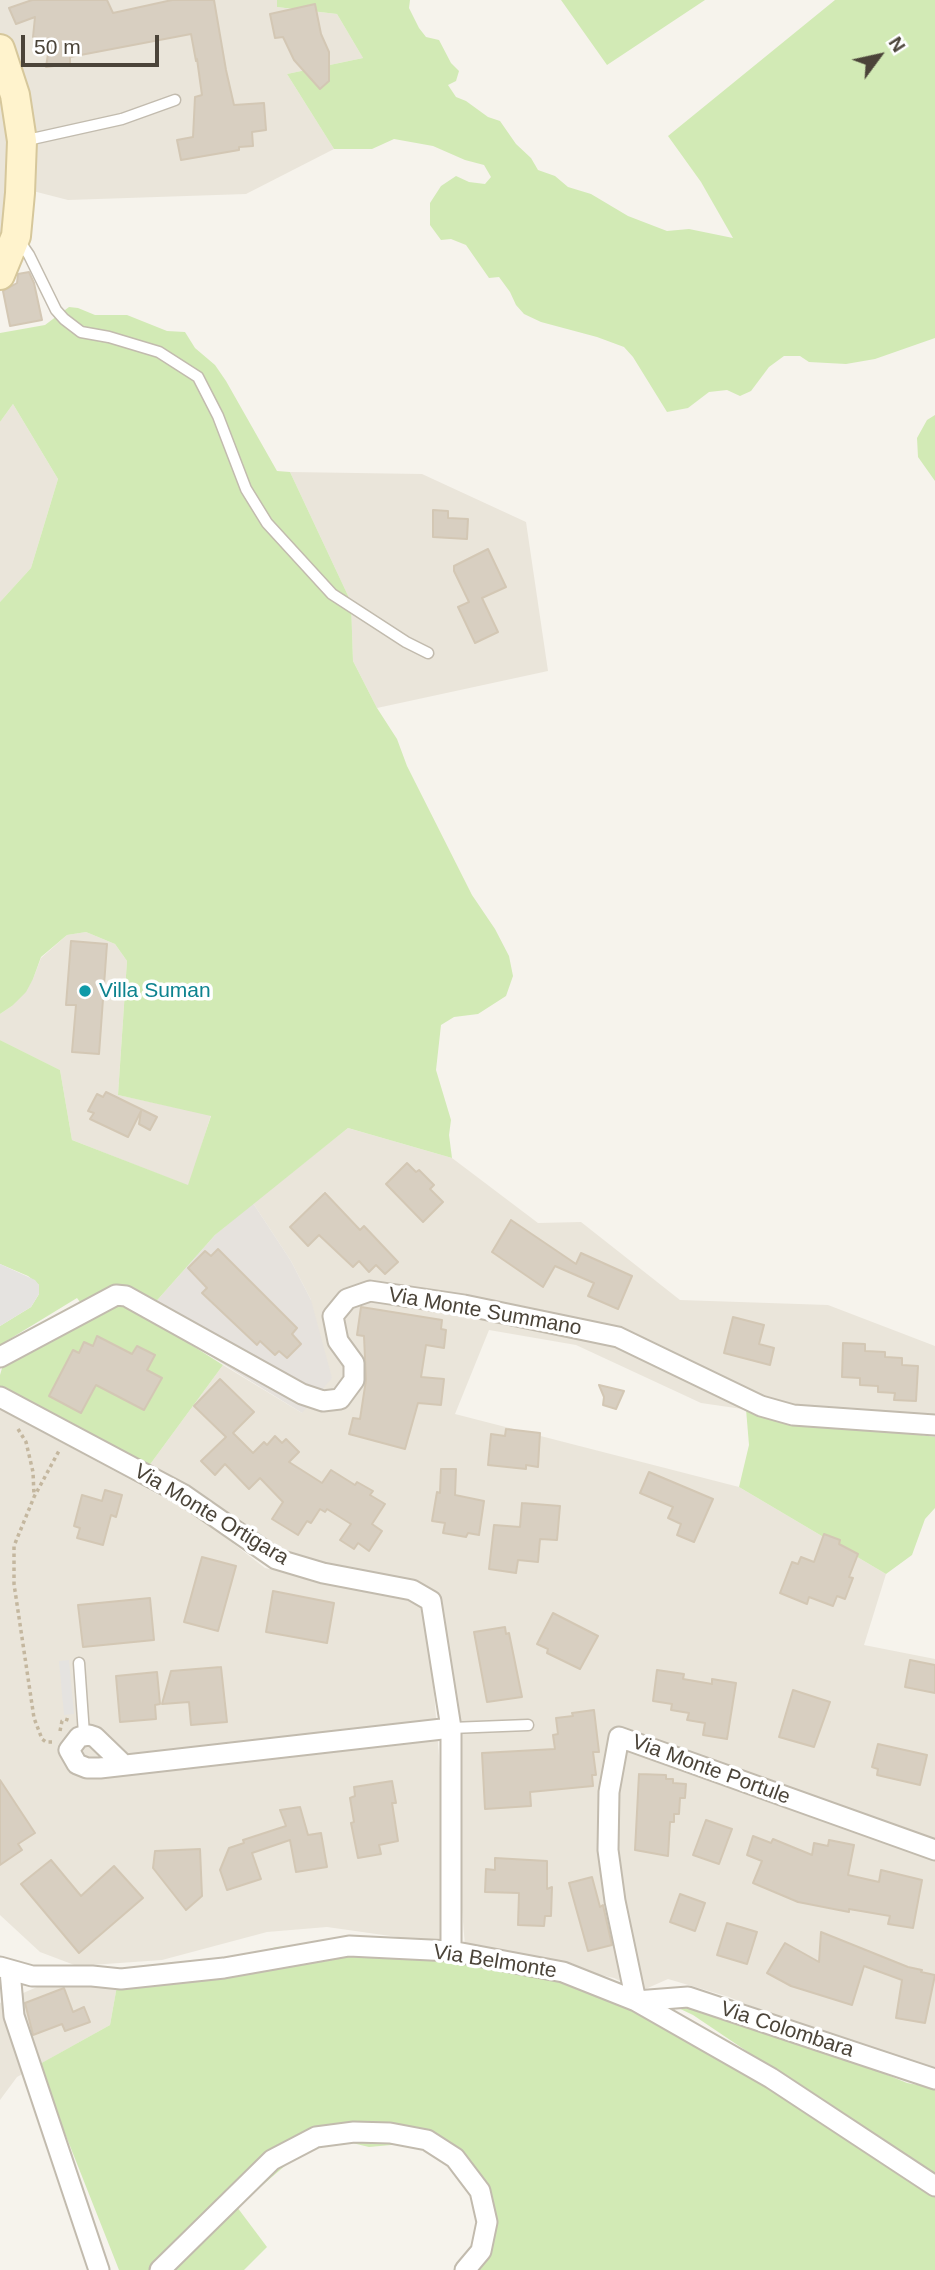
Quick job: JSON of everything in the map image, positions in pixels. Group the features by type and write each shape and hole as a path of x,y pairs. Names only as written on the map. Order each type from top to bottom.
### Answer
{"street":[{"path":"0,49 15,95 22,141 16,236 0,275"},
{"name":"Via Monte Summano","path":"0,1357 116,1294 126,1296 302,1394 323,1401 340,1399 354,1380 354,1363 338,1341 333,1316 347,1299 370,1292 464,1305 618,1337 761,1406 793,1415 935,1425"},
{"name":"Via Monte Ortigara","path":"0,1397 184,1495 276,1559 323,1573 412,1590 431,1601 451,1728 451,1951"},
{"path":"123,1764 84,1728 69,1750 77,1764 87,1768 100,1768 451,1728"},
{"name":"Via Monte Portule","path":"636,2001 615,1900 608,1850 609,1792 619,1737 935,1850"},
{"name":"Via Belmonte","path":"5,1969 33,1976 121,1979 224,1968 349,1946 451,1951 563,1972 636,2001 771,2078 935,2186"},
{"path":"5,1969 14,2016 99,2270"},
{"name":"Via Colombara","path":"636,2001 688,1997 935,2079"},
{"path":"160,2270 272,2160 316,2137 354,2132 390,2133 427,2140 455,2158 480,2191 487,2221 481,2251 465,2270"}],"lane":[{"path":"22,141 122,119 175,100"},
{"path":"16,236 29,255 56,310 64,319 81,332 109,337 159,352 198,377 218,416 246,489 267,523 332,594 406,642 428,653"},
{"path":"79,1663 84,1728"},
{"path":"451,1728 528,1725"}],"path":[{"path":"16,1426 26,1442 33,1472 34,1497"},
{"path":"68,1433 34,1497 14,1546 14,1584 34,1718 42,1739 55,1742 60,1734 62,1721 67,1719 84,1728"}],"shaded area":[{"path":"0,0 277,0 277,7 337,14 363,58 287,74 334,149 246,194 68,200 29,190 23,89 0,34"},
{"path":"0,76 16,164 0,259"},
{"path":"13,404 58,479 31,568 0,602 0,422"},
{"path":"290,472 422,474 526,522 548,671 377,708 353,661 351,602"},
{"path":"86,932 115,944 127,961 118,1095 211,1115 189,1186 72,1140 60,1070 0,1040 0,1014 12,1006 33,979 41,958 67,935"},
{"path":"348,1128 452,1158 538,1223 581,1222 680,1300 828,1305 935,1346 935,1437 701,1403 576,1345 489,1330 455,1414 739,1487 886,1574 864,1645 935,1659 935,2077 910,2073 729,1997 668,1979 641,1991 614,1978 465,1946 436,1596 270,1558 143,1474 223,1365 302,1413 311,1300 291,1261 253,1203"},
{"path":"253,1203 291,1261 311,1300 332,1378 302,1413 144,1315 215,1235"},
{"path":"0,1264 35,1280 39,1285 39,1294 31,1307 0,1326"},
{"path":"0,1409 199,1517 265,1568 427,1604 454,1945 327,1927 267,1932 162,1960 77,1966 40,1952 0,1915"},
{"path":"69,1660 74,1714 64,1715 59,1661"},
{"path":"118,1980 110,2025 17,2077 0,2100 0,2003 44,1984"}],"green space":[{"path":"277,0 410,0 409,8 419,28 426,37 439,40 451,63 459,71 456,81 448,85 456,97 488,117 500,121 538,170 555,176 568,187 591,194 628,216 667,231 689,229 733,238 701,182 668,136 835,0 935,0 935,338 875,359 846,364 809,362 800,356 784,356 769,367 751,391 740,396 727,390 709,392 688,408 667,412 624,347 541,322 524,314 499,277 489,278 466,245 451,239 441,240 430,225 430,203 441,186 456,176 469,182 485,184 491,177 484,165 433,146 394,139 372,149 334,149 287,74 363,58 337,14 277,7"},
{"path":"561,0 705,0 607,65"},
{"path":"69,307 95,315 127,315 167,331 185,332 195,348 215,365 226,381 277,471 290,472 351,602 353,661 377,708 397,739 407,766 472,895 509,956 513,976 506,996 478,1014 454,1017 441,1025 436,1070 451,1120 449,1135 452,1158 348,1128 215,1235 144,1315 223,1365 143,1474 0,1396 0,1375 5,1358 89,1314 77,1298 0,1345 0,1326 31,1307 39,1294 39,1285 28,1276 0,1264 0,1040 60,1070 72,1140 188,1185 211,1116 118,1095 127,961 115,944 86,932 67,935 41,957 26,992 0,1014 0,602 31,568 58,479 13,404 0,422 0,333 45,325"},
{"path":"935,415 935,481 918,457 917,438 927,420"},
{"path":"746,1409 935,1437 935,1508 925,1519 912,1555 886,1574 739,1487 749,1445"},
{"path":"327,1943 508,1970 609,1994 685,2030 935,2197 935,2270 463,2270 484,2218 464,2175 430,2152 402,2144 369,2147 344,2141 301,2152 237,2207 267,2247 244,2270 119,2270 38,2065 110,2025 118,1980 178,1976 276,1947"},
{"path":"653,1996 725,2008 907,2083 935,2088 935,2178 693,2015"}],"building":[{"path":"32,0 107,0 113,13 172,0 214,0 234,105 264,103 266,130 252,132 253,146 181,160 177,140 193,137 195,97 202,95 191,34 70,57 70,64 46,67 50,41 33,37 35,17 16,24 9,8"},
{"path":"315,4 321,34 329,52 329,81 320,89 294,60 283,37 275,38 270,14"},
{"path":"29,272 42,320 10,326 3,291 17,283 18,274"},
{"path":"433,510 448,511 448,518 468,519 467,539 433,537"},
{"path":"488,549 506,587 482,598 498,632 475,643 458,607 469,602 454,566"},
{"name":"Villa Suman","path":"71,941 107,944 99,1054 72,1052 76,1005 66,1005"},
{"path":"106,1092 157,1117 150,1130 139,1124 141,1111 128,1137 90,1119 94,1113 88,1111 97,1094 103,1097"},
{"path":"407,1163 416,1172 419,1170 434,1185 430,1189 443,1202 423,1222 386,1184"},
{"path":"325,1193 360,1230 364,1226 398,1262 385,1274 376,1265 369,1272 359,1261 353,1267 319,1235 308,1246 290,1227"},
{"path":"511,1220 576,1264 581,1253 632,1276 618,1309 588,1296 594,1283 555,1266 543,1287 492,1252"},
{"path":"218,1249 297,1328 292,1334 301,1344 287,1358 279,1351 275,1355 260,1341 257,1345 202,1293 207,1288 188,1268 205,1251 211,1256"},
{"path":"361,1307 442,1320 441,1329 446,1330 444,1348 426,1345 421,1377 444,1379 441,1405 418,1403 405,1449 349,1434 353,1418 360,1419 366,1380 364,1336 357,1335"},
{"path":"733,1317 764,1325 759,1344 774,1348 770,1365 724,1353"},
{"path":"97,1336 132,1354 137,1346 155,1355 147,1370 162,1378 144,1410 96,1385 81,1413 49,1396 73,1350 79,1353 84,1342 93,1346"},
{"path":"843,1343 865,1344 865,1351 885,1352 885,1357 902,1358 902,1365 918,1366 916,1401 894,1400 895,1393 878,1392 878,1386 860,1385 860,1378 842,1377"},
{"path":"220,1379 254,1412 233,1433 253,1453 264,1442 267,1445 275,1436 282,1443 286,1439 299,1452 289,1462 322,1483 331,1470 355,1485 357,1482 373,1491 370,1495 385,1504 372,1524 382,1531 369,1551 358,1543 354,1549 340,1540 351,1524 327,1509 325,1512 320,1509 311,1523 307,1521 298,1535 272,1519 283,1502 260,1478 249,1489 225,1464 215,1475 201,1461 226,1437 194,1406"},
{"path":"599,1385 624,1391 616,1409 603,1405 604,1397"},
{"path":"506,1429 540,1433 538,1467 526,1465 526,1469 488,1465 491,1434 505,1436"},
{"path":"441,1469 456,1469 455,1495 484,1501 479,1535 468,1533 466,1537 443,1533 445,1523 432,1521 437,1492 440,1493"},
{"path":"649,1472 713,1499 694,1542 677,1535 681,1524 668,1518 673,1507 640,1493"},
{"path":"105,1490 122,1495 116,1517 111,1515 103,1545 77,1538 80,1528 74,1526 82,1495 102,1501"},
{"path":"522,1503 560,1506 557,1540 540,1539 538,1562 518,1560 516,1573 489,1569 494,1525 520,1527"},
{"path":"824,1534 840,1540 839,1544 858,1554 849,1577 853,1578 845,1599 837,1596 833,1606 809,1597 807,1604 780,1593 792,1562 798,1564 801,1557 814,1562"},
{"path":"202,1557 236,1566 218,1631 184,1622"},
{"path":"273,1591 334,1603 327,1643 266,1632"},
{"path":"150,1598 154,1640 83,1647 78,1605"},
{"path":"553,1613 598,1636 580,1669 547,1653 548,1649 537,1644"},
{"path":"505,1627 506,1634 509,1633 522,1697 487,1702 474,1632"},
{"path":"910,1660 935,1665 935,1693 905,1687"},
{"path":"221,1667 227,1722 191,1725 189,1702 162,1704 171,1671"},
{"path":"657,1670 684,1674 683,1679 712,1684 712,1679 736,1683 727,1739 703,1735 705,1723 687,1720 689,1713 671,1710 672,1704 653,1701"},
{"path":"157,1672 160,1704 155,1705 156,1719 120,1722 116,1676"},
{"path":"793,1690 830,1702 814,1747 779,1737"},
{"path":"594,1710 599,1752 593,1752 596,1775 592,1775 593,1786 530,1792 531,1806 485,1809 482,1753 555,1749 553,1735 558,1734 556,1718"},
{"path":"878,1744 927,1755 920,1785 877,1775 878,1769 872,1767"},
{"path":"639,1774 666,1775 666,1779 673,1779 673,1783 686,1784 685,1798 680,1798 679,1814 674,1814 674,1822 670,1822 668,1856 635,1850"},
{"path":"0,1780 35,1833 18,1844 22,1850 0,1865"},
{"path":"392,1781 396,1803 392,1803 398,1841 379,1845 381,1854 358,1858 351,1823 354,1822 350,1798 355,1796 354,1787"},
{"path":"300,1807 308,1835 321,1833 327,1867 296,1872 290,1840 252,1853 261,1879 227,1890 220,1870 229,1848 244,1843 243,1840 286,1826 280,1810"},
{"path":"706,1820 732,1829 719,1864 693,1855"},
{"path":"753,1836 771,1843 773,1839 812,1855 814,1843 828,1846 829,1840 854,1845 848,1875 879,1882 881,1870 922,1880 913,1928 888,1924 890,1916 849,1909 849,1912 798,1902 753,1883 762,1861 747,1855"},
{"path":"200,1849 202,1896 186,1910 153,1868 155,1851"},
{"path":"495,1858 547,1861 547,1889 552,1887 551,1916 545,1916 544,1926 518,1925 519,1893 485,1892 486,1869 495,1870"},
{"path":"51,1860 81,1896 114,1866 143,1898 79,1953 21,1884"},
{"path":"592,1877 600,1907 603,1905 612,1945 588,1951 569,1883"},
{"path":"680,1894 705,1903 695,1931 670,1922"},
{"path":"727,1923 757,1932 747,1964 717,1955"},
{"path":"821,1932 908,1967 922,1970 921,1972 935,1975 925,2023 896,2018 902,1980 864,1966 852,2005 791,1986 767,1973 785,1943 819,1962"},
{"path":"64,1988 73,2012 84,2007 90,2022 65,2031 62,2024 33,2035 25,2003"}],"place":[{"name":"Villa Suman","path":"85,991"}]}
